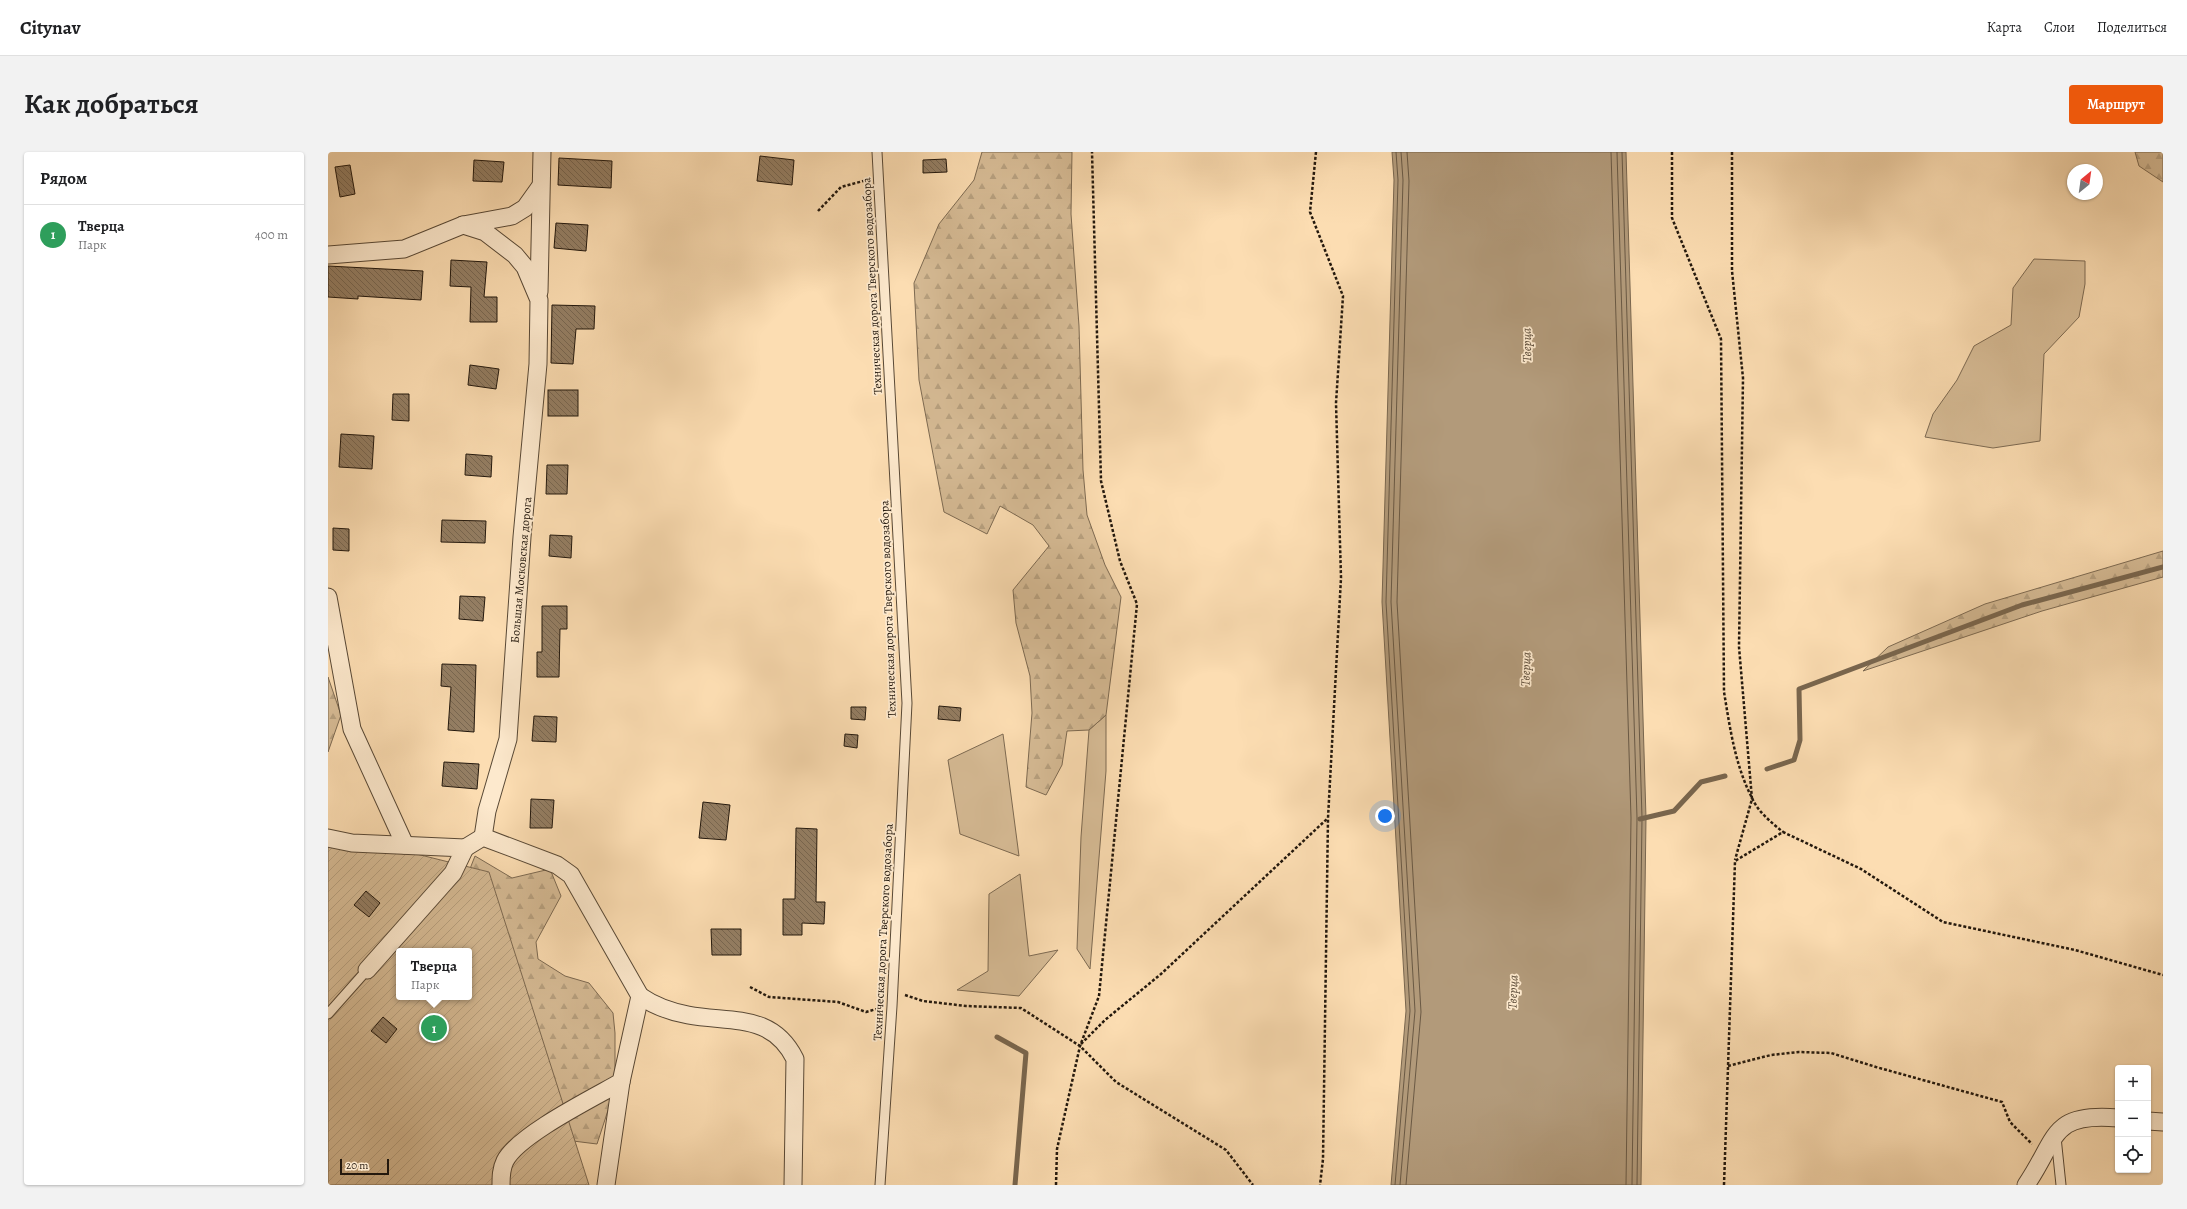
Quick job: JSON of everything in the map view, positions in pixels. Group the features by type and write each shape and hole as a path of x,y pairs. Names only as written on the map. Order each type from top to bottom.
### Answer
{"street":[{"name":"Большая Московская дорога","path":"482,837 487,811 508,738 522,537 537,378 540,187 542,152"},
{"path":"328,255 404,249 463,225 512,216 525,208 540,187"},
{"name":"Большая Московская дорога","path":"463,225 485,232 515,255 525,267 538,300"},
{"path":"328,597 352,730 405,844"},
{"path":"367,970 453,873 465,848 482,837 557,865 570,876 640,996 651,1003 686,1015 755,1024 778,1035 787,1044 795,1060 793,1185"},
{"path":"328,838 352,843 405,844 465,848"},
{"path":"606,1185 620,1082 640,996"},
{"path":"501,1185 501,1172 505,1161 529,1136 620,1082"},
{"path":"2026,1185 2055,1133 2071,1122 2093,1116 2115,1118"},
{"path":"2151,1121 2163,1122"}],"lane":[{"name":"Техническая дорога Тверского водозабора","path":"877,152 906,704 893,992 880,1185"},
{"path":"328,1014 367,970"},
{"path":"2055,1133 2061,1185"}],"path":[{"path":"1056,1185 1056,1149 1080,1046 1099,996 1137,604 1120,561 1102,481 1092,152"},
{"path":"1316,152 1310,212 1343,296 1336,403 1341,578 1328,818 1323,1160 1320,1185"},
{"path":"1672,152 1672,218 1721,339 1724,692 1733,749 1752,799 1769,821 1783,832 1861,869 1943,922 2074,950 2163,975"},
{"path":"1724,1185 1735,861 1752,799 1739,647 1744,378 1732,271 1732,152"},
{"path":"818,211 841,187 879,176"},
{"path":"1080,1046 1105,1020 1161,974 1328,818"},
{"path":"1735,861 1783,832"},
{"path":"750,987 769,997 838,1002 866,1012 872,1009 892,1006"},
{"path":"893,992 923,1001 966,1006 1021,1008 1080,1046 1116,1082 1226,1150 1253,1185"},
{"path":"1728,1066 1771,1056 1799,1052 1831,1053 2002,1102 2010,1122 2043,1156"}],"green space":[{"path":"982,152 1072,152 1071,214 1079,326 1083,470 1087,515 1105,565 1121,597 1106,715 1089,730 1067,731 1062,765 1046,795 1026,787 1032,713 1030,676 1016,623 1013,590 1049,546 1033,525 1000,506 987,534 944,512 919,380 914,283 939,224 974,180"},
{"path":"2135,152 2163,152 2163,182 2139,166"},
{"path":"2034,259 2085,261 2085,284 2079,317 2044,354 2040,441 1993,448 1925,437 1933,414 1957,380 1974,346 2011,325 2013,288"},
{"path":"2163,551 2163,577 2042,611 1863,671 1888,647 1985,604"},
{"path":"328,677 341,715 328,752"},
{"path":"1106,715 1106,771 1090,969 1077,949 1081,837 1089,730"},
{"path":"1003,734 1019,856 960,834 948,760"},
{"path":"328,832 489,872 589,1185 328,1185"},
{"path":"475,856 512,878 550,869 561,896 536,942 538,959 565,976 589,983 613,1013 615,1033 615,1089 597,1144 573,1141 471,1000 472,948 458,948 441,943"},
{"path":"1020,874 1029,956 1058,950 1019,996 957,990 988,971 989,894"}],"water":[{"path":"1392,152 1626,152 1646,818 1641,1185 1391,1185 1406,1011 1382,602 1394,180"}],"building":[{"path":"760,156 794,160 792,185 757,181"},
{"path":"559,158 612,161 611,188 558,185"},
{"path":"946,159 947,172 923,173 923,160"},
{"path":"474,160 504,162 502,182 473,181"},
{"path":"350,165 355,194 340,197 335,167"},
{"path":"556,223 588,225 586,251 554,248"},
{"path":"451,260 487,262 484,297 497,297 497,322 470,322 471,287 450,286"},
{"path":"328,266 423,271 421,300 358,296 358,299 328,297"},
{"path":"552,305 595,306 594,329 576,329 573,364 551,363"},
{"path":"470,365 499,369 496,389 468,385"},
{"path":"548,390 578,390 578,416 548,416"},
{"path":"393,394 409,394 409,421 392,420"},
{"path":"341,434 374,436 372,469 339,467"},
{"path":"466,454 492,456 491,477 465,475"},
{"path":"547,465 568,465 567,494 546,494"},
{"path":"442,520 486,521 485,543 441,542"},
{"path":"333,528 349,529 349,551 333,550"},
{"path":"550,535 572,536 571,558 549,556"},
{"path":"460,596 485,597 483,621 459,619"},
{"path":"542,606 567,606 567,629 560,629 559,677 537,677 537,652 542,652"},
{"path":"442,664 476,665 474,732 448,730 451,687 441,686"},
{"path":"939,706 961,708 960,721 938,719"},
{"path":"851,707 866,707 865,720 851,719"},
{"path":"534,716 557,717 556,742 532,741"},
{"path":"845,734 858,735 857,748 844,746"},
{"path":"444,762 479,764 477,789 442,786"},
{"path":"531,799 554,800 552,828 530,828"},
{"path":"703,802 730,805 726,840 699,838"},
{"path":"796,828 817,829 816,902 825,902 824,924 802,923 802,935 783,935 783,899 795,899"},
{"path":"366,891 380,903 369,917 354,905"},
{"path":"711,929 741,929 741,955 712,955"},
{"path":"383,1017 397,1029 386,1043 371,1031"}],"waterway":[{"path":"1767,769 1794,760 1800,740 1799,689 2022,605 2163,567"},
{"path":"1640,819 1674,811 1701,782 1725,776"},
{"path":"997,1037 1026,1053 1015,1185"}],"place":[{"name":"Тверца","path":"434,1028"}]}
